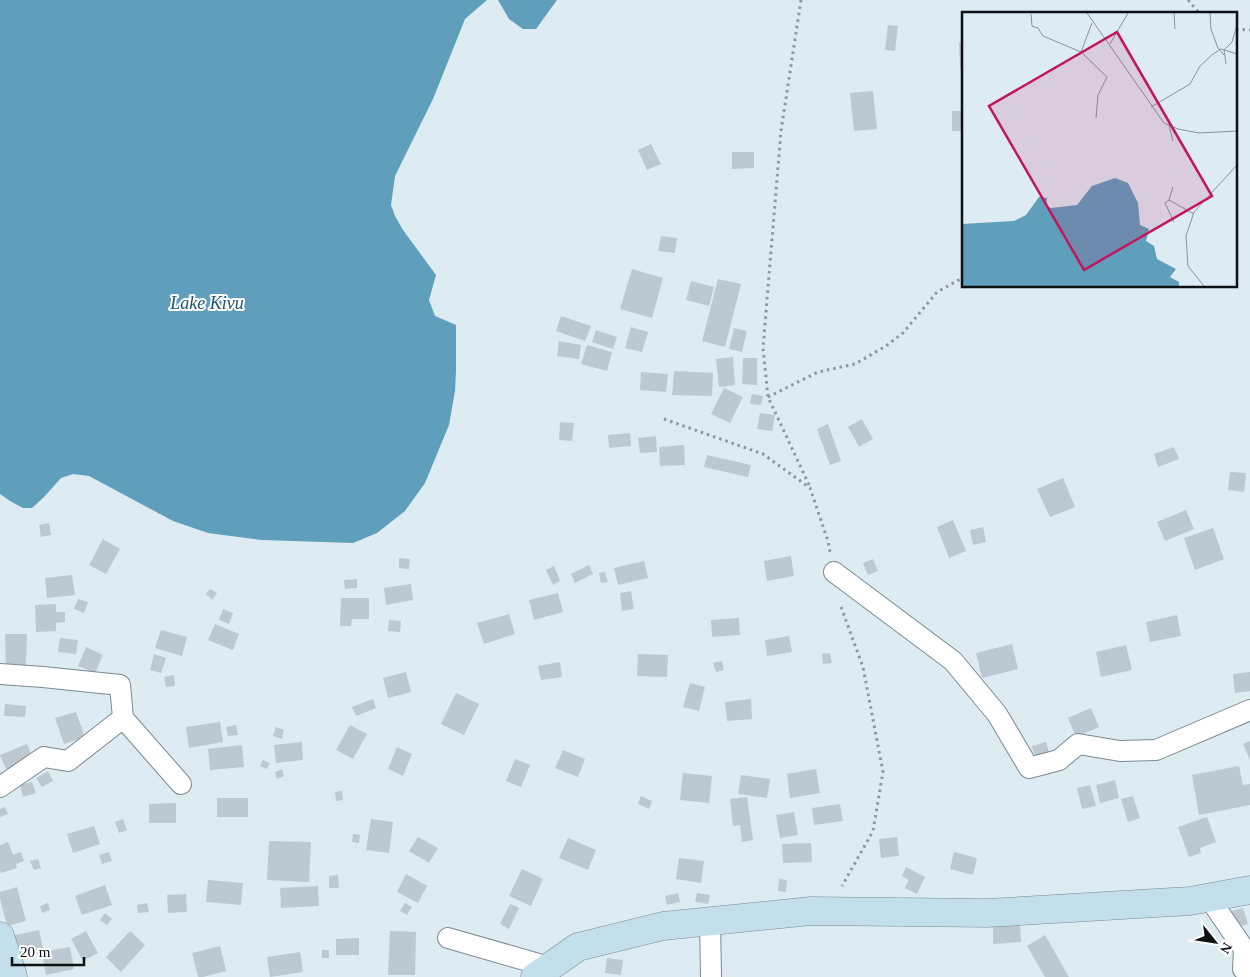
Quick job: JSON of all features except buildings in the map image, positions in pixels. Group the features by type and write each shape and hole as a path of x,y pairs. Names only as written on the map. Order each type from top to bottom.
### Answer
{"street":[{"path":"834,572 953,661 997,714 1028,768 1059,760 1078,744 1120,751 1156,750 1250,710"},
{"path":"0,674 43,676 120,685 123,718 181,784"},
{"path":"0,787 44,757 68,761 123,718"},
{"path":"448,938 542,972 578,947 663,926 810,911 987,913 1190,901 1250,890"},
{"path":"1209,898 1244,949 1243,969 1250,974"},
{"path":"710,921 711,977"},
{"path":"0,936 13,977"}],"path":[{"path":"801,0 781,131 763,348 768,397 810,488 828,541 840,602 863,668 883,772 873,831 841,888"},
{"path":"1188,0 1198,12"},
{"path":"768,397 818,372 855,364 886,346 904,333 937,292 962,278"},
{"path":"664,419 763,454 810,488"}],"water":[{"name":"Lake Kivu","path":"0,0 487,0 465,19 433,99 395,176 391,205 395,216 436,275 429,300 435,316 456,325 455,391 449,425 425,483 405,511 377,533 353,543 262,540 208,533 173,521 89,476 73,474 61,478 32,508 23,508 0,494"},
{"path":"498,0 557,0 536,29 523,29 509,19"}]}
